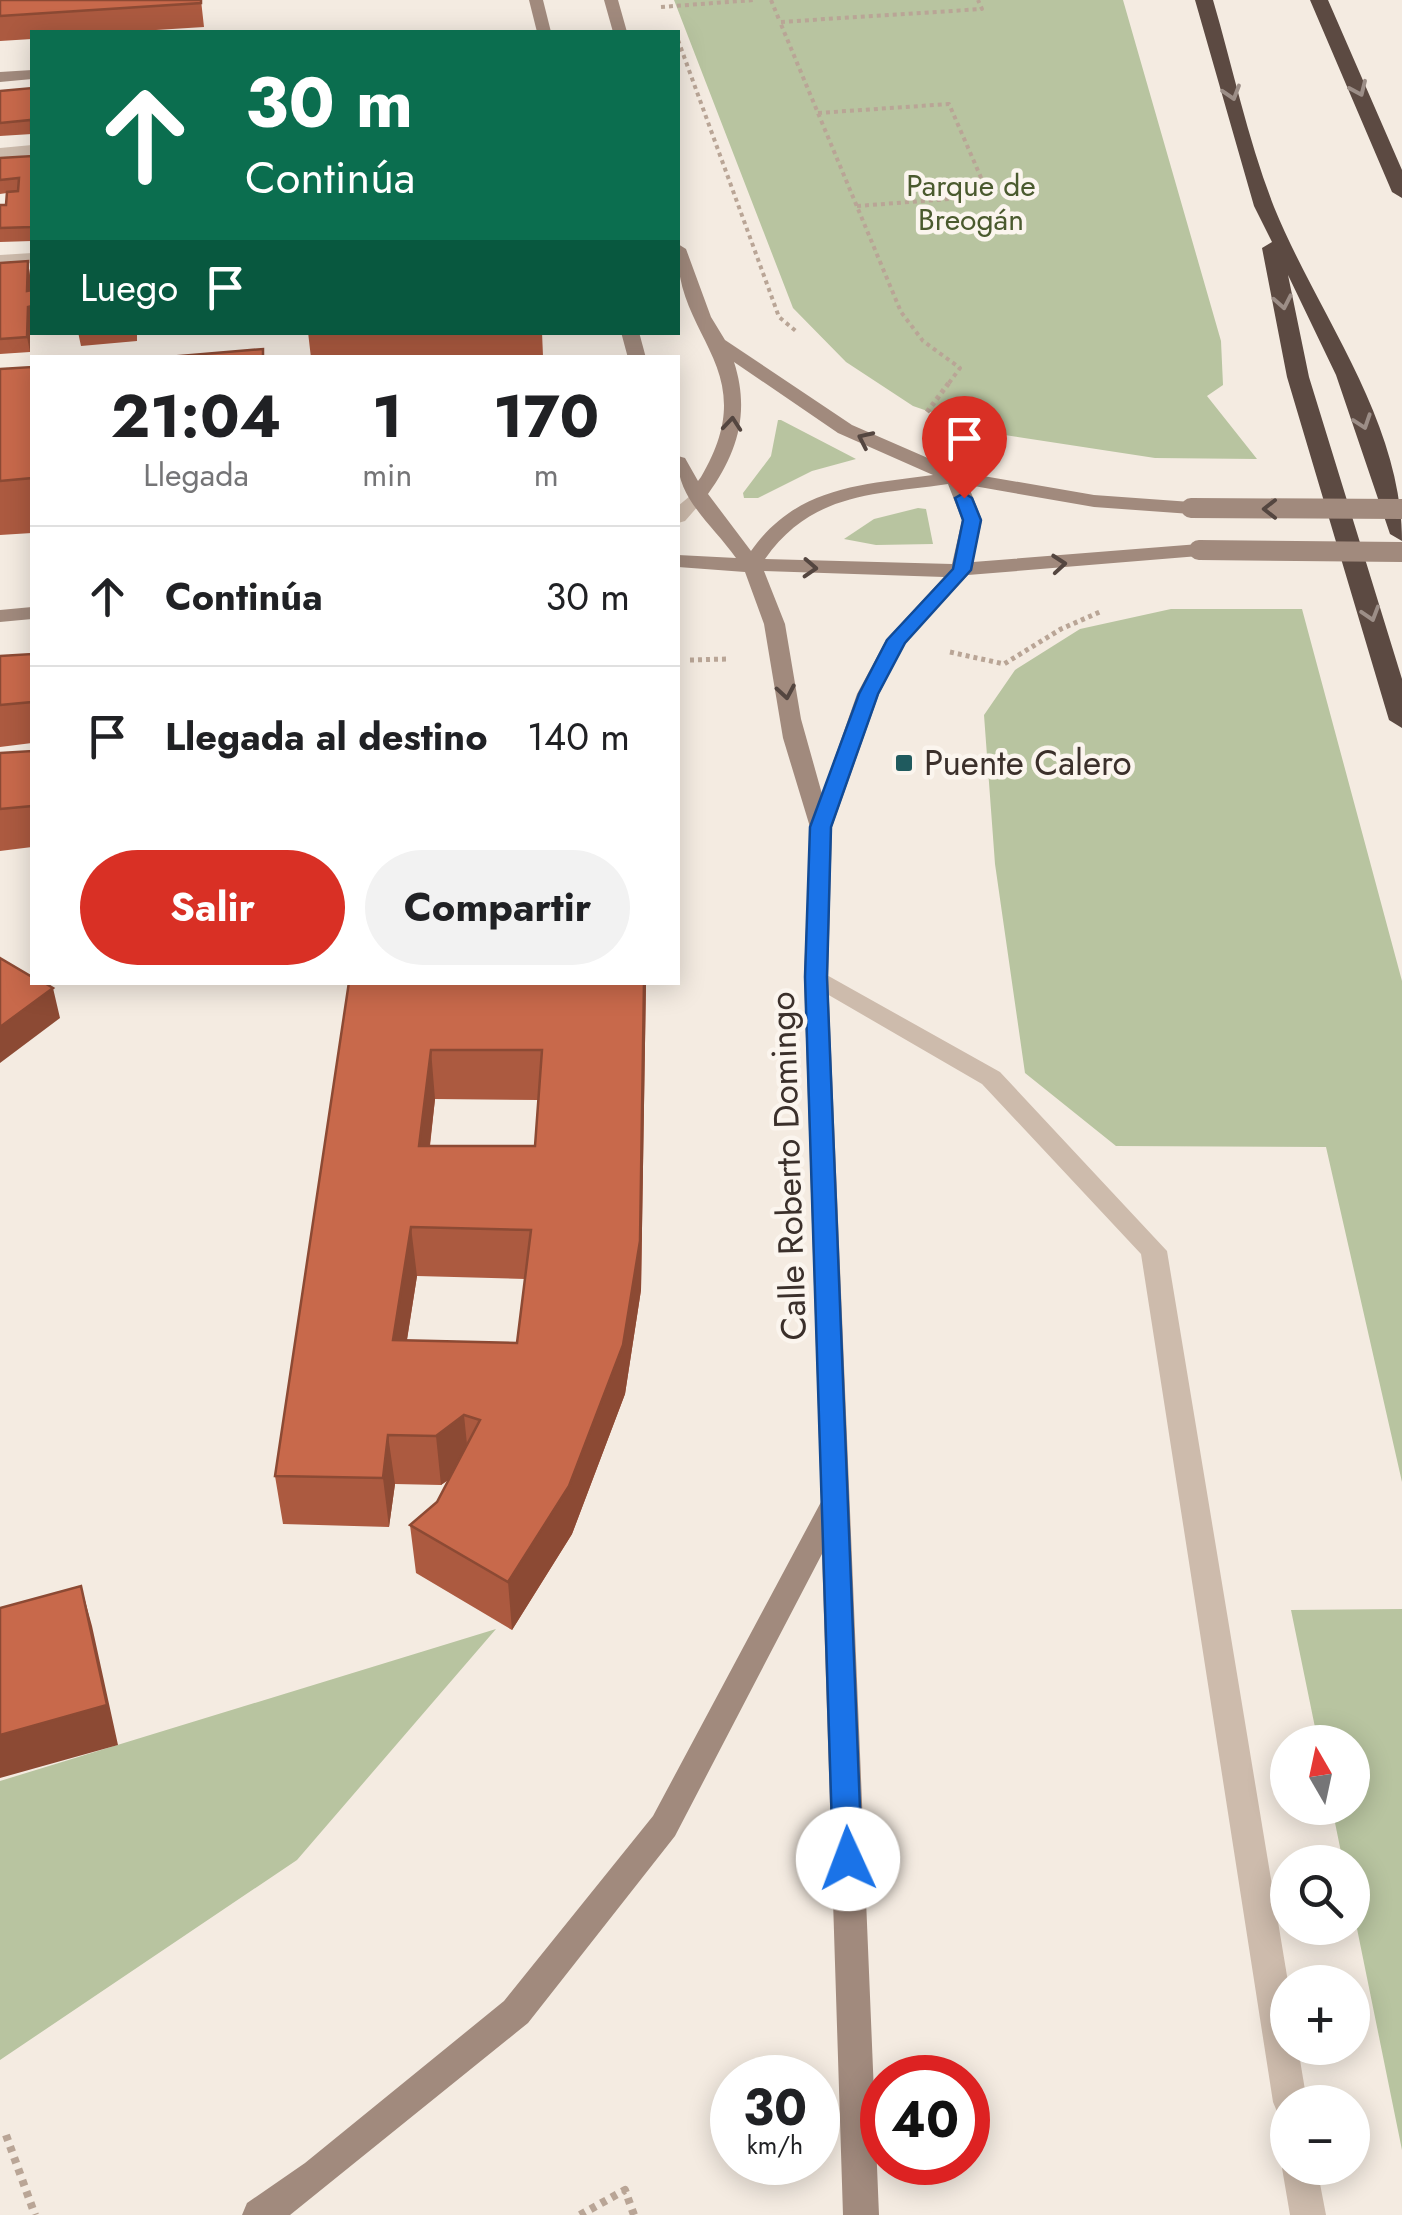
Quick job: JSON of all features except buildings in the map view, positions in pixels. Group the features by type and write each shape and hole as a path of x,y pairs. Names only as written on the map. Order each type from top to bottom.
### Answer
{"highway":[{"path":"1204,0 1264,206 1298,377 1402,720"},
{"path":"1319,0 1402,192"},
{"path":"1264,206 1347,376 1402,534"}],"street":[{"path":"536,0 544,30"},
{"path":"613,5 619,30"},
{"path":"0,77 30,75"},
{"path":"0,152 30,150"},
{"path":"680,254 733,386 730,442 722,465 680,515"},
{"path":"0,260 30,258"},
{"path":"718,343 845,429 955,477 1094,502 1191,508 1402,510"},
{"name":"Calle Roberto Domingo","path":"680,466 696,497 752,565 773,616 794,738 820,827 816,977 860,2215"},
{"path":"752,565 778,528 820,502 847,493 955,477"},
{"path":"955,477 972,520 962,570"},
{"path":"680,561 962,570 1199,550 1402,552"},
{"name":"Calle Roberto Domingo","path":"820,827 868,694 896,640 962,570"},
{"path":"0,616 30,613"},
{"path":"816,977 991,1078 1154,1251 1287,2085"},
{"path":"260,2215 317,2175 516,2012 664,1826 834,1504"},
{"path":"1303,2185 1308,2215"}],"path":[{"path":"613,5 754,0"},
{"path":"771,0 901,312 923,341 960,368 924,416 938,422"},
{"path":"780,22 982,8 978,0"},
{"path":"680,45 779,317 809,342"},
{"path":"818,112 949,104 989,196 856,206"},
{"path":"6,2135 35,2215"},
{"path":"580,2215 625,2190 634,2215"}],"green space":[{"name":"Parque de Breogán","path":"674,0 1123,0 1221,341 1223,385 1207,396 1257,459 1155,458 991,433 913,406 846,362 793,308"},
{"path":"778,420 856,459 812,471 758,498 744,498 743,493 771,456"},
{"path":"926,509 933,544 876,545 844,539 874,519"},
{"path":"1171,609 1302,609 1402,981 1402,1482 1326,1147 1116,1146 1025,1073 995,864 984,715 1015,670 1080,629"},
{"path":"1402,1609 1402,2150 1370,1993 1370,1965 1364,1965 1360,1945 1370,1945 1370,1845 1340,1845 1335,1825 1370,1825 1370,1725 1315,1725 1291,1610"},
{"path":"496,1629 297,1860 0,2060 0,1781"}],"place":[{"name":"Puente Calero","path":"904,763"}],"route":[{"path":"848,1859 816,977 820,827 868,694 896,640 962,570 972,520 964,498"}]}
